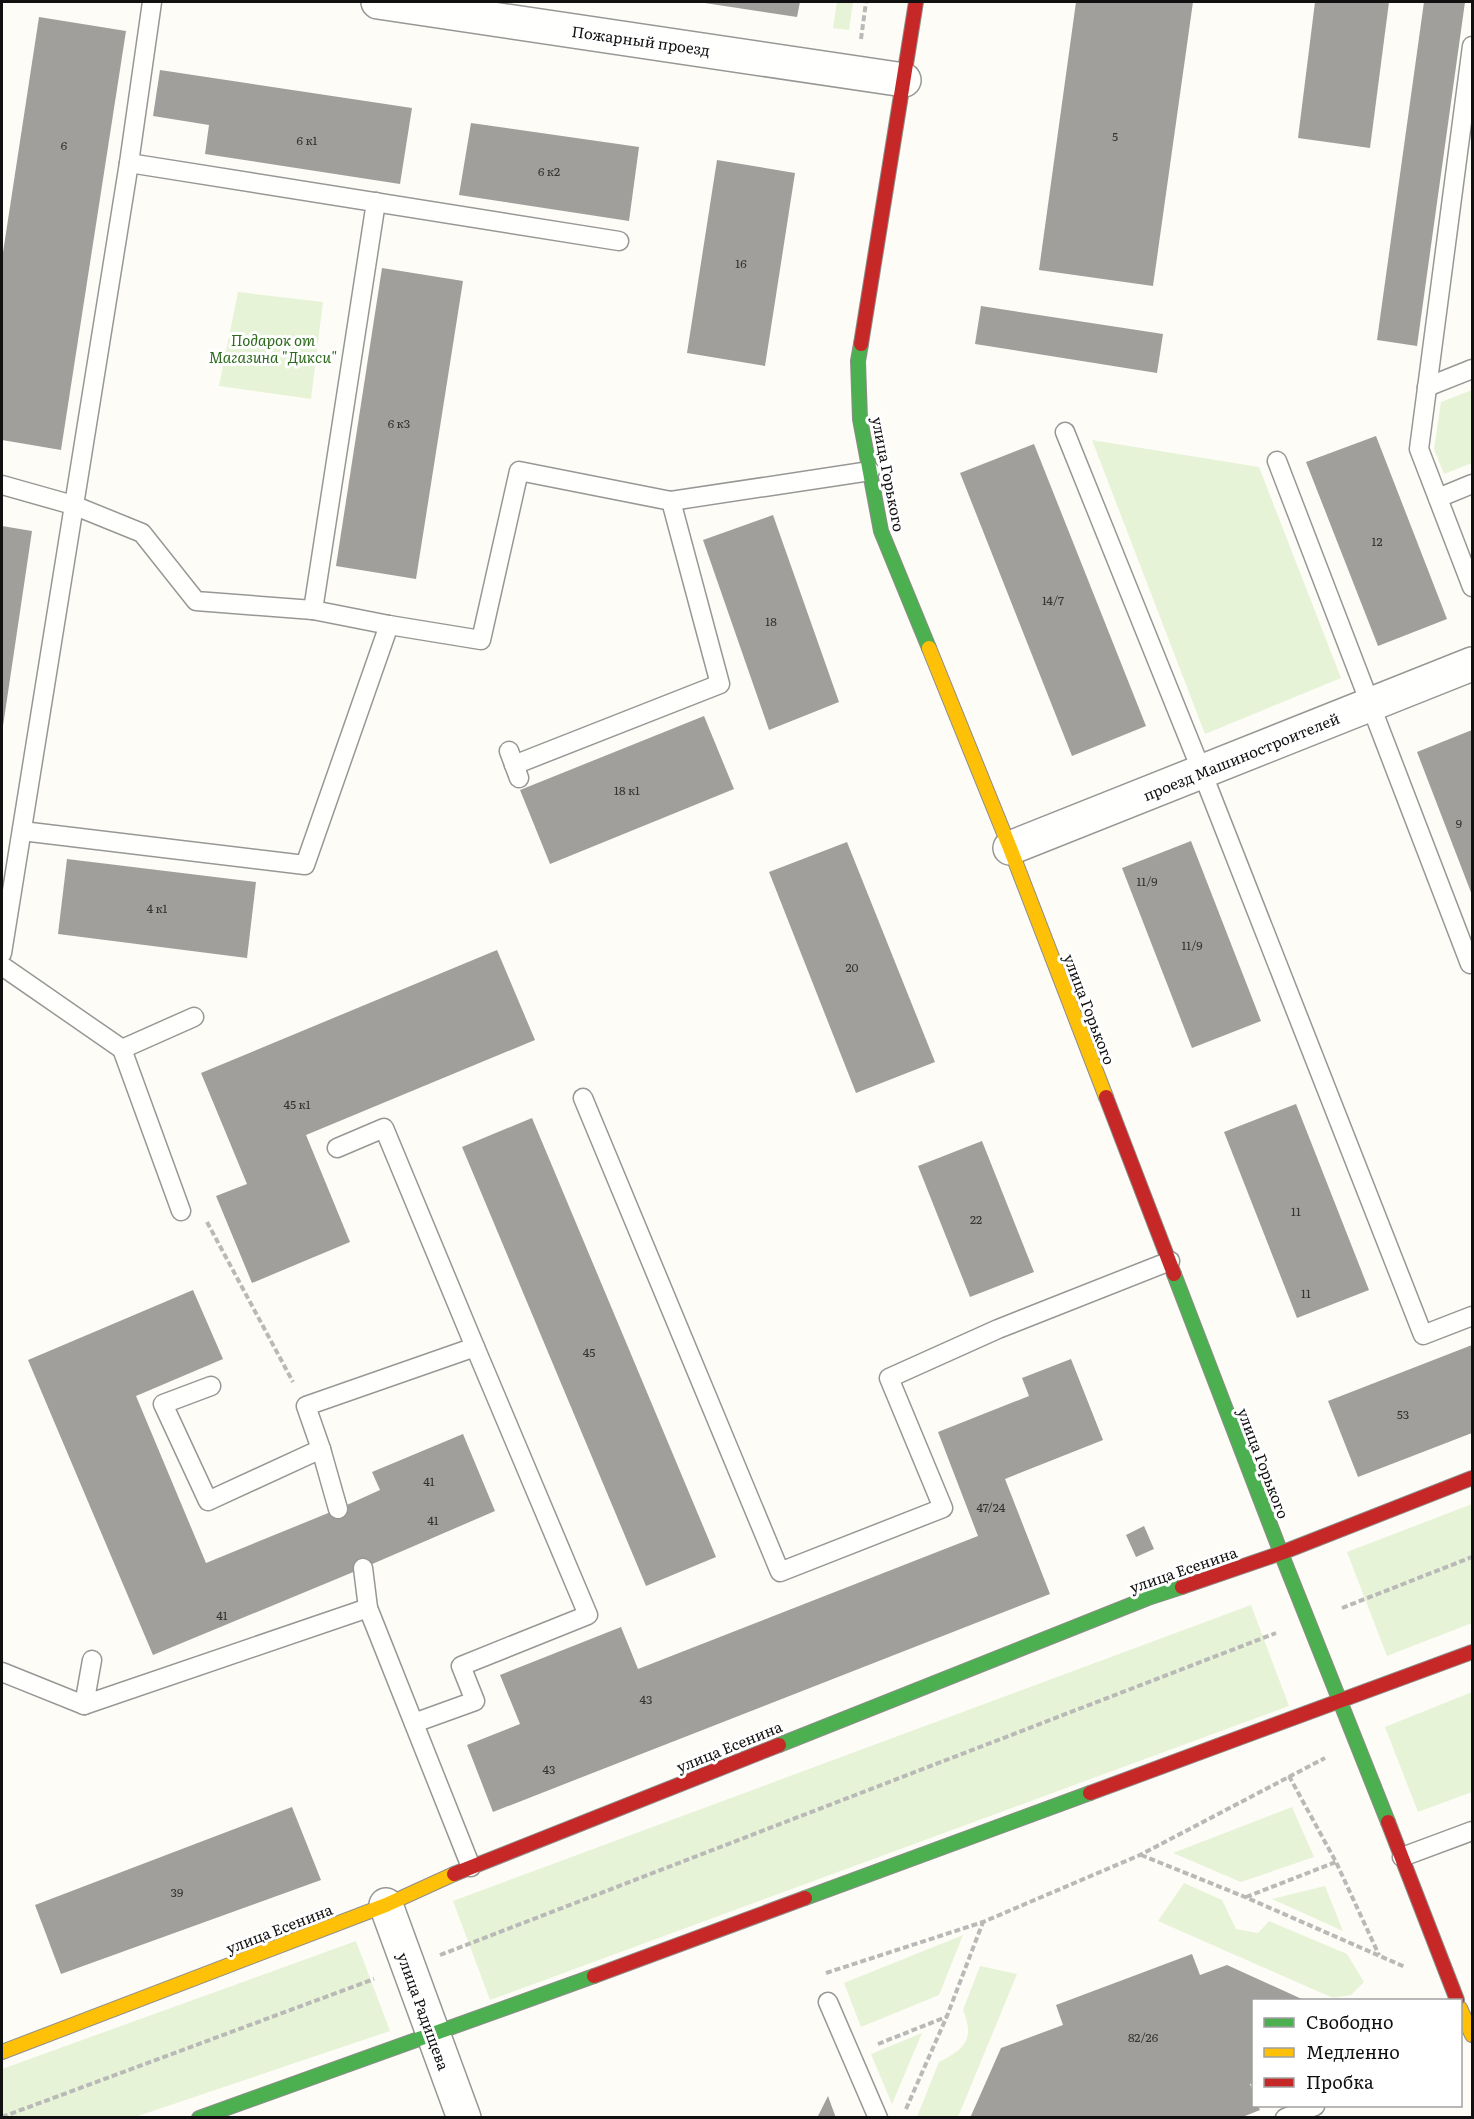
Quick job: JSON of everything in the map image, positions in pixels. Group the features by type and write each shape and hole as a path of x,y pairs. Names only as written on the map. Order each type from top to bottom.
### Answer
{"main road":[{"name":"улица Горького","path":"916,2 858,361 860,419 881,531 1010,848 1281,1553 1455,1994"},
{"name":"улица Есенина","path":"2,2052 386,1905 471,1866 1148,1598 1281,1553 1473,1478"},
{"path":"199,2118 433,2035 1473,1652"},
{"path":"1462,2010 1473,2035"}],"street":[{"name":"Пожарный проезд","path":"378,2 904,80"},
{"name":"проезд Машиностроителей","path":"1010,848 1473,664"},
{"name":"улица Радищева","path":"386,1905 464,2118"}],"lane":[{"path":"2,953 129,163 152,2"},
{"path":"1473,46 1419,449 1473,587"},
{"path":"129,163 619,241"},
{"path":"313,610 376,202"},
{"path":"1427,387 1473,369"},
{"path":"1065,432 1424,1335 1473,1316"},
{"path":"1277,461 1470,964"},
{"path":"2,485 73,505 142,533 196,602 313,610 481,640 519,471 671,501 870,471"},
{"path":"1438,498 1473,484"},
{"path":"514,765 720,684 671,501"},
{"path":"22,831 304,865 389,625"},
{"path":"2,966 122,1049 181,1211"},
{"path":"122,1049 194,1017"},
{"path":"583,1098 780,1572 943,1508 889,1378 998,1329 1170,1261"},
{"path":"337,1148 384,1128 588,1615 461,1666 475,1701 414,1723"},
{"path":"338,1509 306,1406 475,1347"},
{"path":"211,1386 163,1404 208,1501 321,1449"},
{"path":"363,1568 368,1608 471,1866"},
{"path":"2,1672 84,1705 368,1608"},
{"path":"84,1705 92,1660"},
{"path":"1402,1857 1473,1831"},
{"path":"828,2002 878,2118"},
{"path":"1284,2118 1312,2107"}],"path":[{"path":"181,1211 205,1218 306,1406"},
{"path":"1384,1592 1473,1557"},
{"path":"465,1945 1260,1640"},
{"path":"828,2002 816,1976 983,1922 1140,1855 1357,1741"},
{"path":"1289,1776 1336,1862 1379,1956"},
{"path":"1140,1855 1245,1897 1379,1956 1455,1994"},
{"path":"1245,1897 1336,1862"},
{"path":"902,2118 947,2016 983,1922"},
{"path":"2,2117 369,1981"},
{"path":"851,2054 947,2016"}],"green space":[{"path":"837,2 853,2 849,30 833,28"},
{"name":"Подарок от Магазина \"Дикси\"","path":"238,292 323,302 311,399 219,386"},
{"path":"1472,390 1472,463 1444,474 1434,449 1441,402"},
{"path":"1092,440 1259,467 1341,678 1205,734"},
{"path":"1472,1504 1472,1623 1387,1656 1347,1552"},
{"path":"1251,1605 1289,1706 490,2000 453,1901"},
{"path":"1472,1692 1472,1792 1418,1812 1385,1727"},
{"path":"1292,1807 1314,1857 1241,1882 1173,1853"},
{"path":"1184,1883 1222,1900 1236,1929 1258,1933 1269,1921 1347,1954 1364,1982 1351,1995 1333,1998 1158,1921"},
{"path":"1325,1886 1343,1931 1272,1899"},
{"path":"963,1935 939,1995 861,2027 844,1983"},
{"path":"356,1941 390,2031 135,2117 2,2118 2,2069"},
{"path":"980,1966 1017,1974 958,2117 917,2117 939,2062 961,2047 968,2036 963,2010"},
{"path":"922,2033 892,2104 871,2054"}],"building":[{"path":"698,2 800,2 797,17"},
{"path":"1076,2 1193,2 1153,286 1039,270"},
{"path":"1315,2 1389,2 1370,148 1298,138"},
{"path":"1424,2 1465,2 1417,346 1377,340"},
{"path":"39,17 126,31 61,450 2,440 2,259"},
{"path":"160,70 412,108 400,184 205,154 209,125 153,116"},
{"path":"471,123 639,147 629,221 459,195"},
{"path":"717,160 795,173 765,366 687,353"},
{"path":"382,268 463,281 416,579 336,566"},
{"path":"981,306 1163,334 1157,373 975,344"},
{"path":"1376,436 1447,619 1378,646 1306,462"},
{"path":"1034,444 1146,726 1072,756 960,473"},
{"path":"773,515 839,702 769,730 703,540"},
{"path":"2,526 32,531 3,726 2,726"},
{"path":"704,716 734,789 550,864 520,790"},
{"path":"1472,730 1472,895 1417,752"},
{"path":"1191,841 1261,1021 1192,1048 1122,868"},
{"path":"847,842 935,1062 856,1093 769,872"},
{"path":"67,859 256,882 247,958 58,934"},
{"path":"497,950 535,1040 306,1135 350,1242 252,1283 216,1196 247,1184 201,1073"},
{"path":"1296,1104 1369,1290 1297,1318 1224,1132"},
{"path":"532,1118 716,1557 646,1586 462,1147"},
{"path":"982,1141 1034,1272 970,1297 918,1166"},
{"path":"193,1290 223,1359 136,1396 206,1563 380,1490 372,1472 463,1434 495,1511 153,1655 28,1360"},
{"path":"1472,1345 1472,1433 1358,1477 1328,1401"},
{"path":"1071,1359 1103,1440 1005,1479 1050,1594 493,1812 467,1745 520,1724 500,1675 621,1627 638,1669 978,1536 938,1432 1029,1396 1022,1378"},
{"path":"1144,1526 1154,1549 1136,1557 1126,1535"},
{"path":"292,1807 321,1880 61,1974 35,1905"},
{"path":"1192,1954 1200,1975 1227,1965 1302,1999 1252,1999 1252,2084 1250,2084 1252,2107 1258,2107 1260,2110 1240,2118 970,2118 1001,2048 1063,2025 1056,2005"},
{"path":"828,2096 836,2118 817,2118"}],"traffic: fast":[{"path":"861,344 858,361 860,419 881,531 929,648"},
{"path":"1174,1274 1281,1553 1388,1822"},
{"path":"779,1745 1148,1598 1182,1587"},
{"path":"805,1898 1090,1793"},
{"path":"199,2118 594,1976"}],"traffic: slow":[{"path":"929,648 1010,848 1106,1097"},
{"path":"2,2052 386,1905 454,1874"},
{"path":"1462,2012 1472,2035"}],"traffic: jam":[{"path":"861,344 916,2"},
{"path":"1106,1097 1174,1274"},
{"path":"1182,1587 1281,1553 1472,1478"},
{"path":"1090,1793 1472,1652"},
{"path":"454,1874 779,1745"},
{"path":"1388,1822 1457,1999"},
{"path":"594,1976 805,1898"}]}
